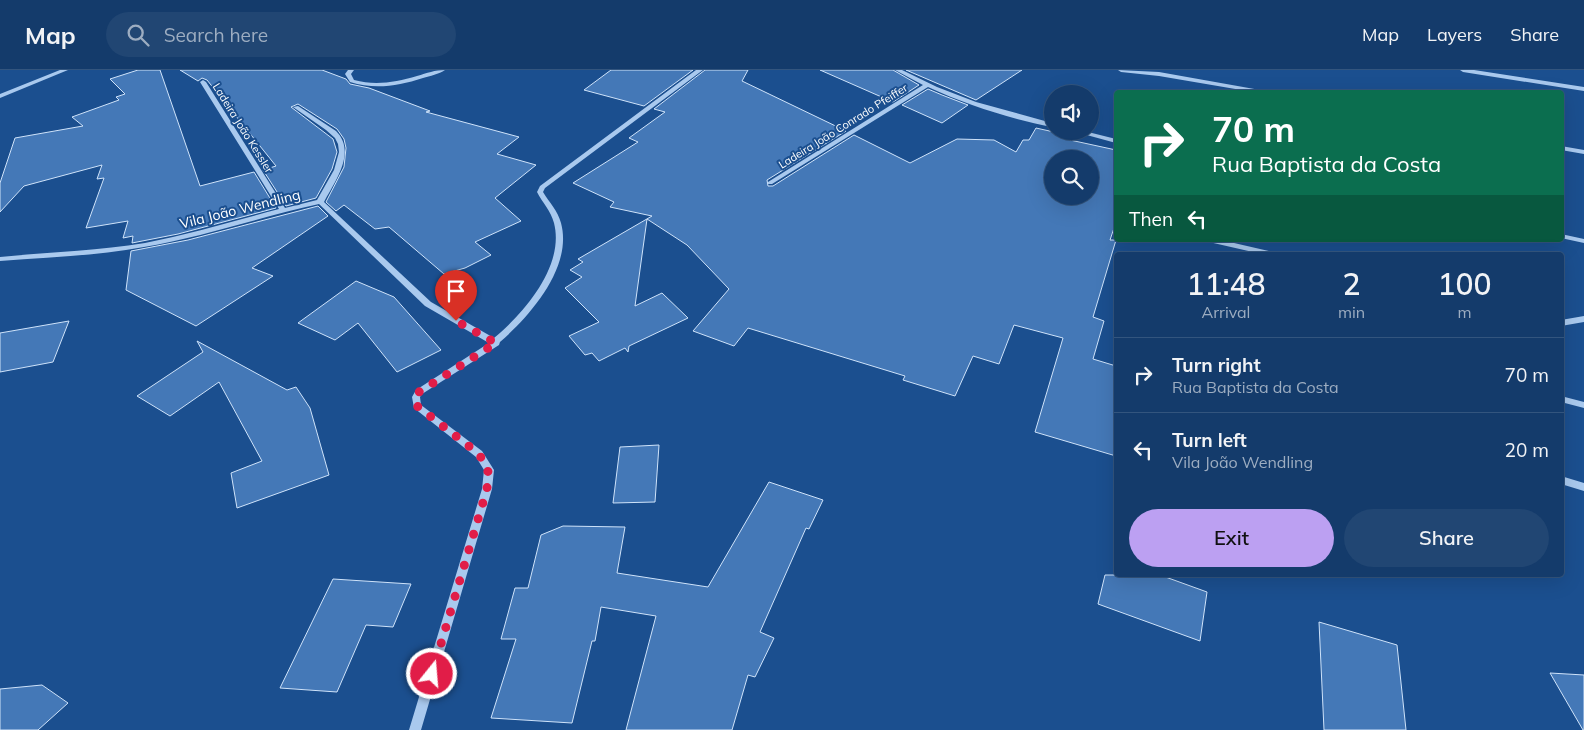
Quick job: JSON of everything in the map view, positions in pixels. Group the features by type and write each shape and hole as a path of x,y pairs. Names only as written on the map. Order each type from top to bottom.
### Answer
{"street":[{"path":"0,96 65,70"},
{"path":"351,70 348,74 352,81 360,85 379,86 442,70"},
{"path":"415,730 487,489 488,470 479,454 417,406 416,397 419,392 496,343 526,315 542,290 556,260 560,239 557,220 540,192 542,187 700,70"},
{"path":"898,70 926,86 982,108 1044,124"},
{"path":"1121,70 1158,74 1249,90"},
{"path":"1463,70 1584,89"},
{"name":"Ladeira João Kessler","path":"203,82 282,209"},
{"name":"Ladeira João Conrado Pfeiffer","path":"770,183 926,86"},
{"path":"296,107 338,137 342,145 341,160 320,202"},
{"path":"1099,137 1114,141"},
{"path":"1564,149 1584,152"},
{"name":"Vila João Wendling","path":"0,259 163,242 282,209 320,202 428,304 496,343"},
{"path":"1564,237 1584,241"},
{"path":"1220,242 1262,252"},
{"path":"1564,322 1584,319"},
{"path":"1564,400 1584,405"},
{"path":"1564,481 1584,487"}],"building":[{"path":"138,70 160,70 200,186 254,172 276,208 178,234 132,243 133,236 123,238 128,221 86,228 104,178 97,179 102,165 24,186 0,212 0,183 15,138 83,126 72,117 119,100 116,97 125,94 110,79"},
{"path":"180,70 322,70 346,79 350,84 369,88 430,111 426,112 519,137 497,154 536,165 495,198 521,221 475,242 491,255 465,268 444,274 389,227 375,229 344,205 336,211 326,202 344,167 346,148 344,139 337,129 298,104 291,107 333,139 337,152 332,169 316,198 286,206 263,170 276,166 207,80 202,78 198,81"},
{"path":"611,70 693,70 644,106 584,90"},
{"path":"705,70 748,70 742,81 846,131 767,180 768,186 773,186 854,135 910,163 957,139 994,140 1016,152 1023,140 1029,140 1036,128 1044,130 1044,140 1070,140 1114,150 1114,228 1110,240 1115,242 1093,317 1104,321 1093,359 1114,365 1114,455 1035,432 1063,338 1014,325 999,364 973,356 955,396 903,380 905,376 748,328 734,346 693,331 729,289 687,245 647,219 635,306 662,293 688,318 629,346 628,352 625,348 599,361 592,353 585,355 569,336 599,322 565,288 582,277 570,270 583,262 578,259 652,216 610,207 614,202 573,183 638,142 629,138 665,112 654,109"},
{"path":"820,70 893,70 919,85 893,102"},
{"path":"906,70 1022,70 976,100"},
{"path":"928,89 968,105 942,123 902,105"},
{"path":"318,206 328,216 252,268 273,276 196,326 126,290 131,251 188,240"},
{"path":"356,281 394,297 441,350 397,372 358,323 335,340 298,323"},
{"path":"69,321 53,362 0,372 0,333"},
{"path":"197,341 287,390 296,387 310,408 329,475 237,508 231,473 262,461 219,382 170,416 137,396 203,352"},
{"path":"659,445 655,502 613,503 620,447"},
{"path":"769,482 823,500 809,529 806,528 760,632 774,638 755,677 748,675 732,730 626,730 656,616 601,607 595,641 592,641 572,723 491,718 516,639 501,639 515,588 528,588 541,535 563,526 625,527 617,573 708,587"},
{"path":"1105,575 1114,575 1114,577 1166,577 1207,592 1200,641 1098,604"},
{"path":"333,579 411,584 393,627 366,625 337,692 280,688"},
{"path":"1319,622 1397,645 1406,730 1324,730"},
{"path":"1550,673 1584,675 1584,730 1583,730"},
{"path":"42,685 68,703 38,730 0,730 0,689"}],"route":[{"path":"432,674 487,489 488,470 479,454 417,406 416,397 419,392 496,343 456,321"}]}
